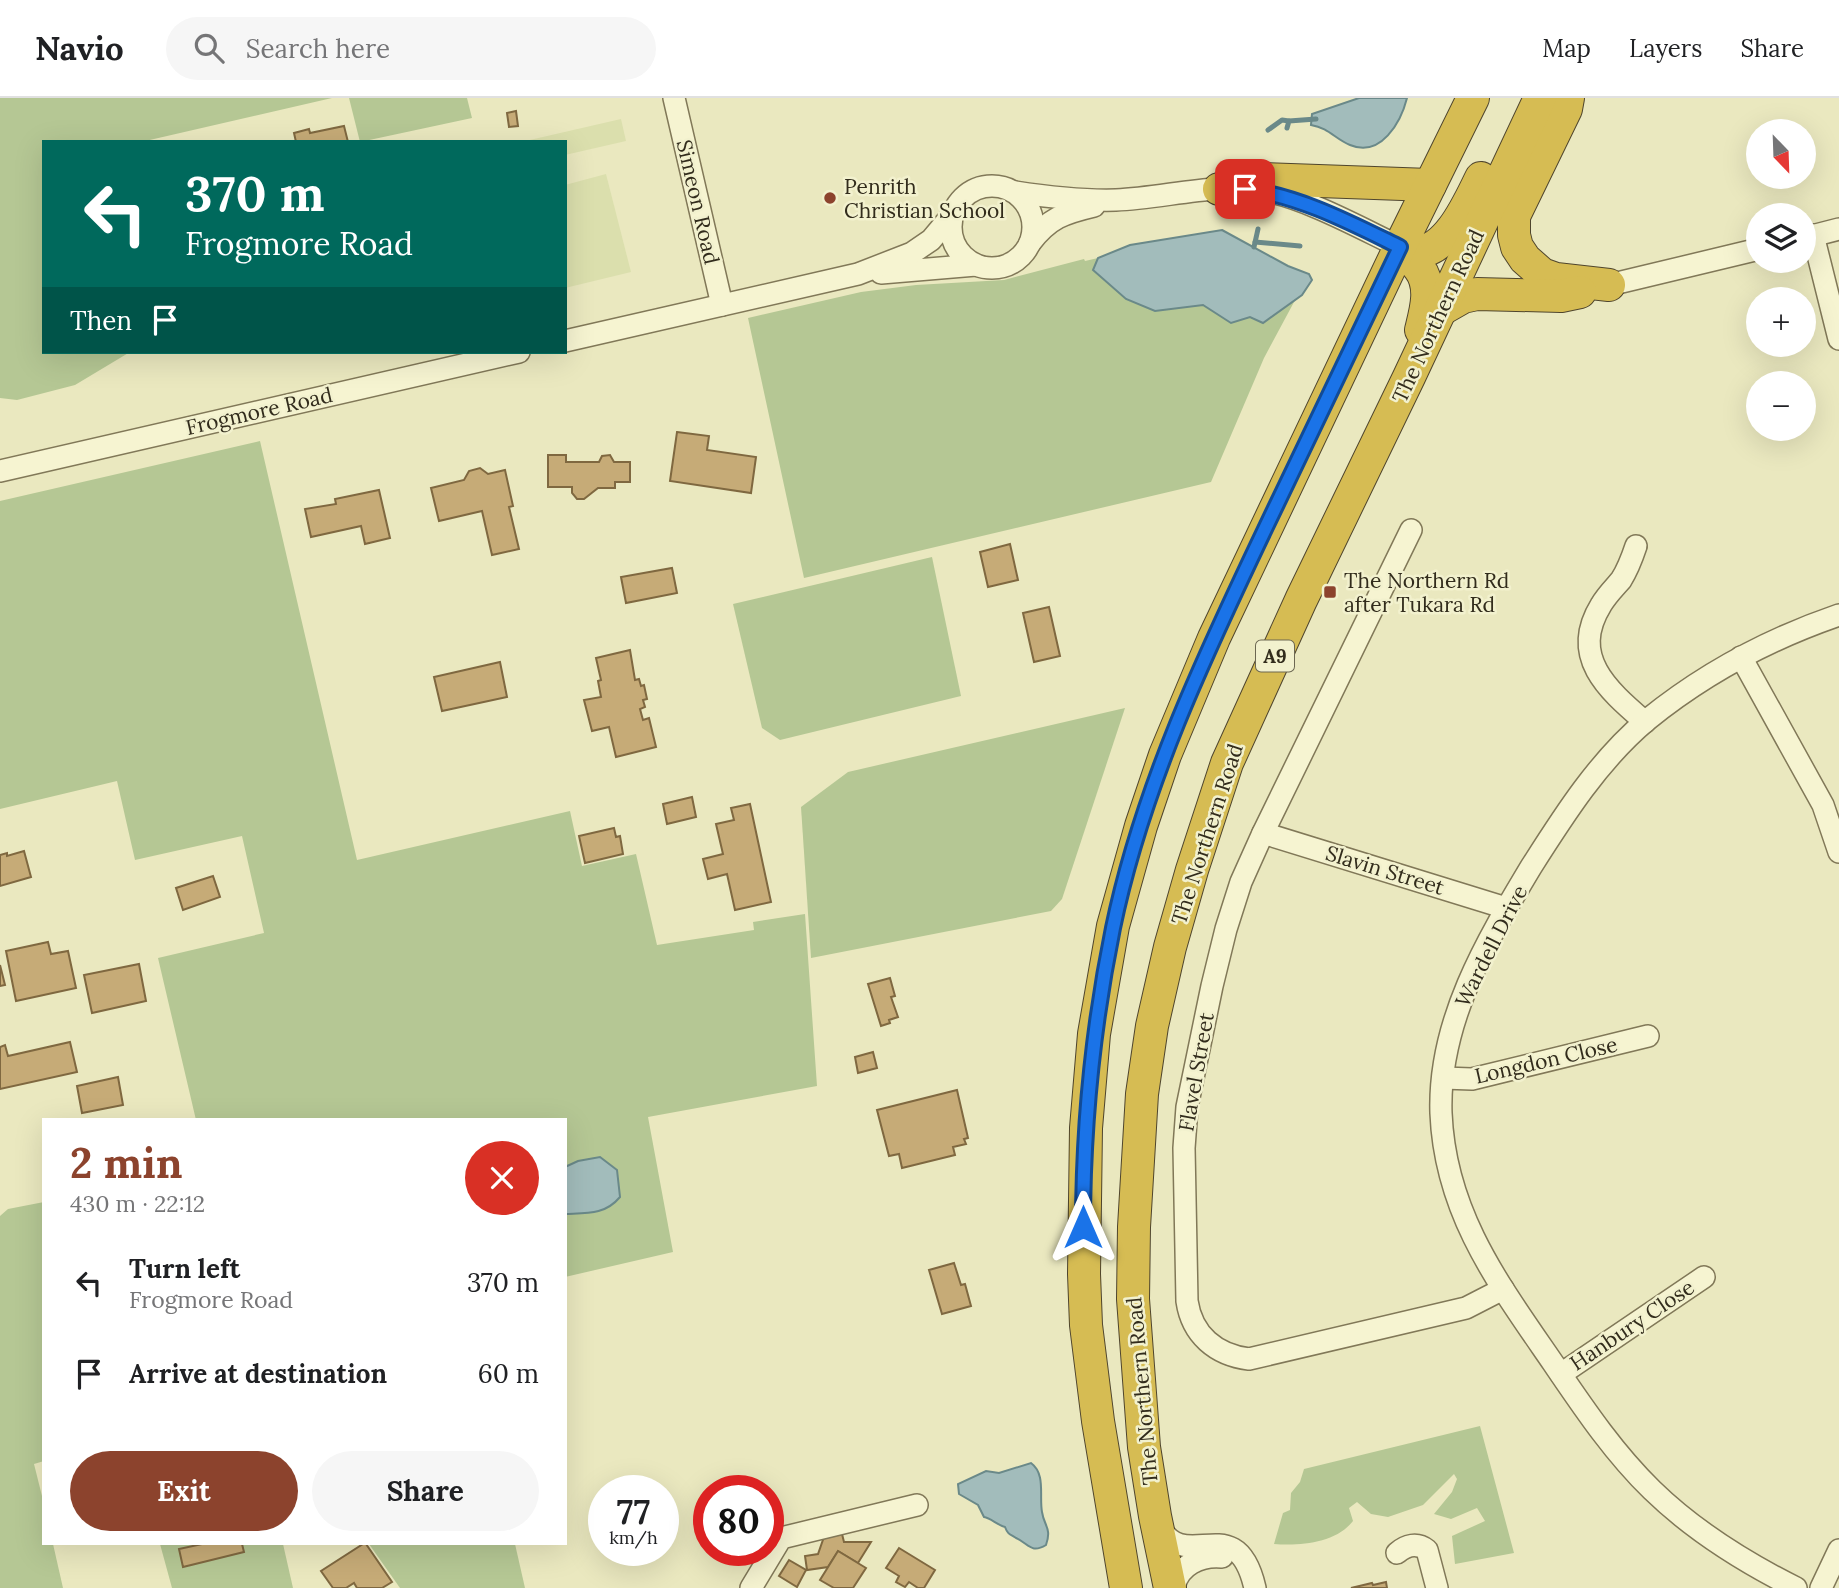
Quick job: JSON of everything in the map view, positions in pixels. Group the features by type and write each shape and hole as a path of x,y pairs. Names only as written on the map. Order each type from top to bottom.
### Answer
{"highway":[{"name":"The Northern Road","path":"1126,1588 1098,1421 1086,1325 1084,1273 1083,1204 1094,1034 1114,926 1141,826 1165,755 1214,638 1473,98"},
{"path":"1400,247 1418,252 1446,236 1466,207 1519,98"},
{"name":"The Northern Road","path":"1172,1588 1155,1516 1144,1447 1133,1299 1142,1094 1152,1026 1170,947 1227,763 1301,600 1442,309 1540,98"},
{"path":"1568,98 1566,109 1514,216 1514,236 1525,259 1542,274 1556,279 1609,285"},
{"path":"1219,189 1262,179 1430,185"},
{"path":"1400,247 1420,268 1426,282 1427,299 1409,377"},
{"path":"1442,309 1463,297 1476,294 1561,296 1609,285"}],"street":[{"name":"Simeon Road","path":"674,98 722,305"},
{"path":"567,341 858,274 912,253 931,240 962,198 978,188 997,186 1015,192 1065,198 1116,200 1219,189 1245,189 1286,197 1400,247"},
{"path":"1015,192 1028,206 1031,215 1033,225 1029,245"},
{"path":"858,274 976,265 996,268 1016,260 1047,223 1060,215 1116,200"},
{"path":"952,215 951,234 954,244 967,260 976,265"},
{"path":"1816,234 1839,229"},
{"path":"1609,285 1746,252"},
{"path":"1816,260 1839,339"},
{"name":"Frogmore Road","path":"0,471 510,354"},
{"name":"Flavel Street","path":"1411,530 1263,833 1241,882 1226,929 1187,1107 1184,1148 1187,1301 1194,1324 1203,1338 1219,1350 1239,1358 1262,1358 1466,1308 1503,1289"},
{"path":"1636,546 1626,572 1596,614 1590,645 1594,666 1602,680 1615,696 1645,722"},
{"name":"Wardell Drive","path":"1796,1588 1714,1541 1654,1492 1599,1430 1477,1247 1453,1189 1446,1160 1442,1128 1443,1079 1449,1039 1461,1001 1506,908 1575,798 1645,722 1692,687 1741,657 1800,628 1839,615"},
{"path":"1741,657 1823,805 1839,852"},
{"name":"Slavin Street","path":"1263,833 1506,908"},
{"name":"Longdon Close","path":"1443,1079 1472,1079 1648,1036"},
{"name":"Hanbury Close","path":"1561,1374 1704,1277"},
{"path":"751,1588 781,1538 917,1505"},
{"path":"1155,1516 1160,1529 1173,1542 1195,1547 1223,1544 1234,1549 1243,1557 1254,1584"},
{"path":"1425,1588 1419,1562 1413,1557 1397,1553 1409,1545 1427,1550 1437,1588"},
{"path":"1821,1588 1839,1550"},
{"path":"1172,1588 1189,1564 1214,1556 1228,1558 1237,1563 1254,1584"}],"green space":[{"path":"0,98 332,98 150,140 42,140 42,354 127,354 75,385 17,400 0,398"},
{"path":"349,98 467,98 472,118 360,140"},
{"path":"621,119 626,141 567,155 567,140 530,140"},
{"path":"606,174 631,272 567,288 567,184"},
{"path":"1216,231 1308,276 1264,358 1211,482 804,578 748,318 861,292 916,285 1004,280 1084,259 1085,261"},
{"path":"260,441 357,860 570,811 582,866 636,854 657,945 754,930 753,922 805,914 817,1086 648,1117 673,1252 567,1277 567,1118 196,1118 158,958 264,933 242,836 135,860 117,781 0,809 0,501"},
{"path":"932,557 961,696 780,740 762,728 733,604"},
{"path":"1125,708 1062,899 1051,911 811,958 801,807 848,772"},
{"path":"42,1202 42,1462 34,1464 42,1496 42,1545 53,1545 63,1588 0,1588 0,1216 8,1209"},
{"path":"1480,1426 1514,1553 1455,1564 1452,1536 1485,1521 1477,1508 1451,1519 1434,1514 1452,1492 1457,1479 1454,1474 1423,1505 1388,1517 1371,1514 1357,1502 1349,1508 1353,1521 1337,1534 1306,1543 1274,1544 1283,1513 1290,1510 1291,1493 1300,1482 1304,1469"},
{"path":"160,1545 283,1545 293,1588 172,1588"},
{"path":"370,1545 515,1545 525,1588 400,1588"}],"water":[{"path":"1359,98 1407,98 1395,127 1380,142 1361,148 1311,125 1312,114"},
{"path":"1222,230 1288,266 1309,274 1312,280 1302,295 1263,323 1250,317 1231,323 1203,305 1155,311 1126,299 1093,270 1098,258 1130,245"},
{"path":"600,1157 617,1170 620,1197 614,1203 602,1210 567,1214 567,1166"},
{"path":"1031,1463 1039,1473 1042,1512 1048,1535 1046,1545 1037,1549 1009,1534 1005,1527 984,1517 978,1505 959,1494 958,1484 986,1471 999,1473"}],"building":[{"path":"516,111 518,126 509,127 507,113"},
{"path":"344,126 348,140 296,140 294,133 309,129 310,133"},
{"path":"677,432 709,436 707,450 756,457 751,493 670,481"},
{"path":"548,455 566,455 566,462 599,462 602,456 610,455 614,462 630,462 630,482 615,482 615,488 598,488 584,499 577,499 572,493 572,487 548,487"},
{"path":"480,468 488,474 505,470 513,506 509,507 519,549 492,555 482,511 439,521 431,488 464,480 469,471"},
{"path":"379,490 390,538 365,544 361,526 311,537 305,509 336,504 335,499"},
{"path":"1010,544 1018,580 988,587 980,552"},
{"path":"672,568 677,593 626,603 621,577"},
{"path":"1049,607 1060,656 1034,662 1023,613"},
{"path":"630,650 635,680 639,679 641,686 644,685 647,699 643,700 645,707 640,709 643,720 649,718 656,747 616,757 609,727 592,731 584,700 601,697 598,681 601,680 596,658"},
{"path":"500,662 507,697 442,711 434,677"},
{"path":"692,797 696,817 667,824 663,804"},
{"path":"750,804 771,902 735,910 727,874 708,879 703,859 723,854 716,824 734,820 731,808"},
{"path":"614,828 616,837 620,836 623,854 585,863 579,836"},
{"path":"24,851 31,877 0,886 0,855 7,853 7,856"},
{"path":"213,876 220,897 183,910 176,888"},
{"path":"48,942 51,954 68,951 76,988 16,1001 6,951"},
{"path":"139,964 146,1001 92,1013 84,975"},
{"path":"0,965 5,985 0,986"},
{"path":"890,978 895,996 891,997 898,1017 881,1026 868,984"},
{"path":"70,1042 77,1072 0,1089 0,1047 5,1045 8,1056"},
{"path":"873,1052 877,1068 858,1073 855,1057"},
{"path":"118,1077 123,1105 82,1113 77,1086"},
{"path":"957,1090 968,1138 964,1139 966,1144 953,1147 955,1155 902,1168 899,1154 889,1156 877,1110"},
{"path":"954,1263 961,1285 965,1284 971,1306 942,1314 929,1270"},
{"path":"841,1530 844,1542 871,1542 858,1563 838,1551 828,1567 807,1570 805,1556 818,1554 825,1534"},
{"path":"197,1545 242,1545 244,1552 183,1567 179,1549"},
{"path":"361,1545 367,1545 392,1582 382,1588 357,1588 354,1583 346,1588 333,1588 321,1571"},
{"path":"899,1548 935,1570 924,1588 918,1588 909,1582 905,1587 896,1582 899,1576 886,1568"},
{"path":"838,1551 866,1568 853,1588 834,1588 820,1580"},
{"path":"789,1560 806,1570 797,1587 779,1576"},
{"path":"1386,1582 1387,1588 1351,1588 1372,1583"}],"waterway":[{"path":"1287,128 1289,121 1316,119"},
{"path":"1268,130 1282,120 1289,121"},
{"path":"1254,247 1258,229"},
{"path":"1255,242 1300,246"}],"place":[{"name":"Penrith Christian School","path":"830,198"},
{"name":"The Northern Rd after Tukara Rd","path":"1330,592"}],"route":[{"path":"1083,1227 1086,1128 1094,1034 1114,926 1141,826 1165,755 1214,638 1400,247 1300,202 1268,192 1245,189"}]}
